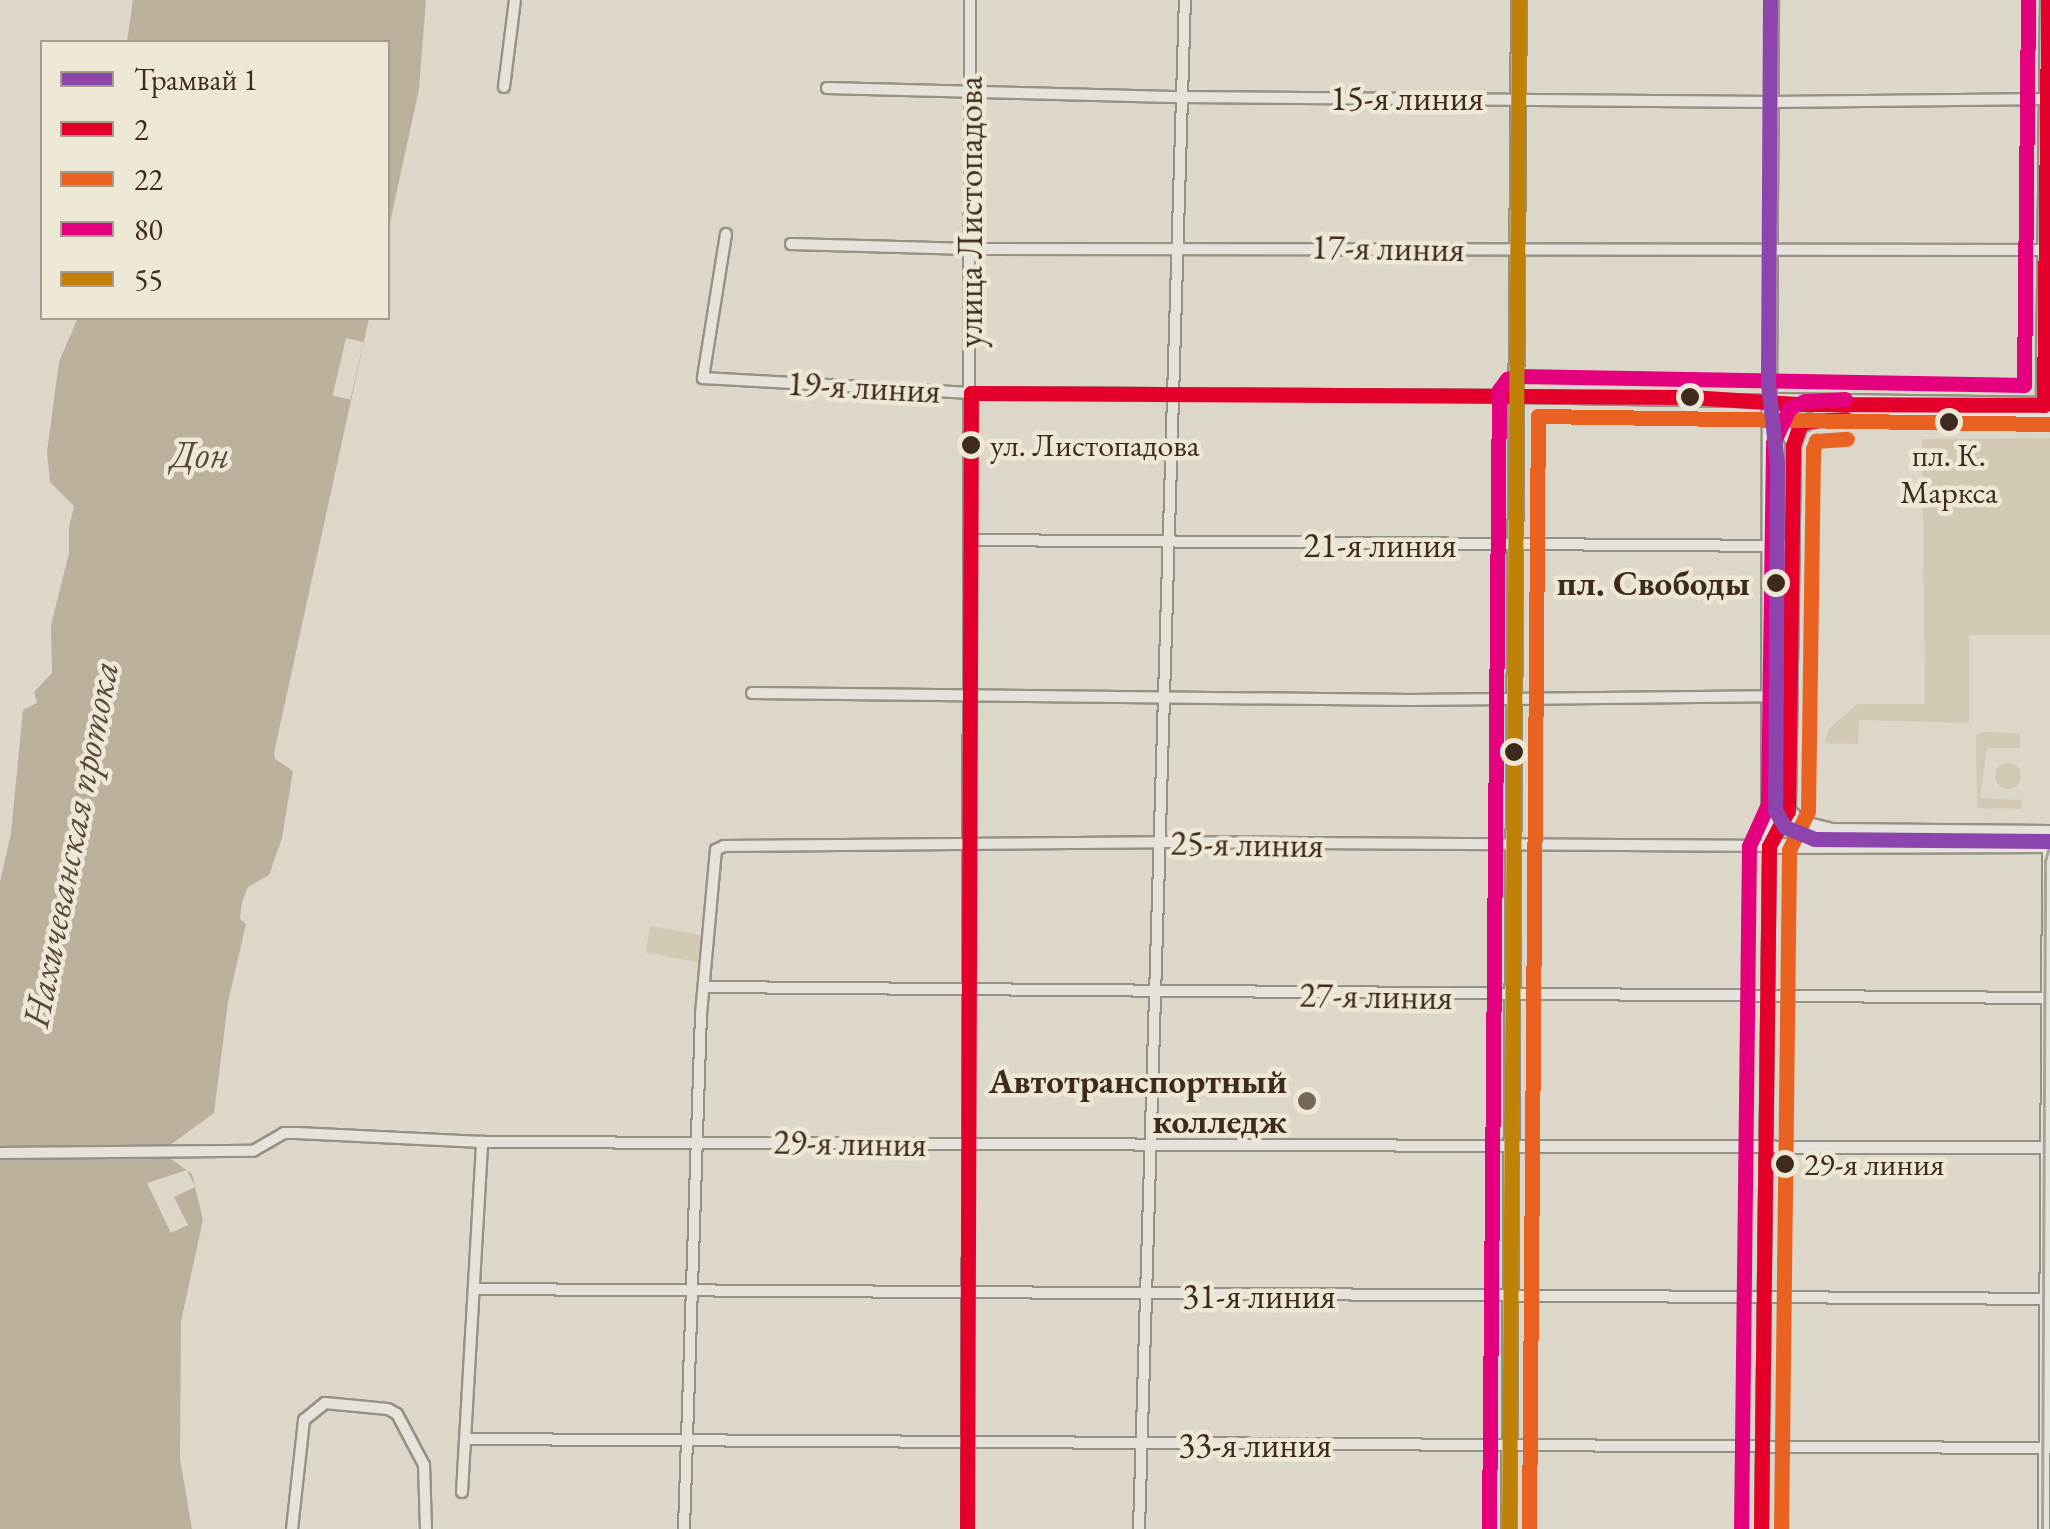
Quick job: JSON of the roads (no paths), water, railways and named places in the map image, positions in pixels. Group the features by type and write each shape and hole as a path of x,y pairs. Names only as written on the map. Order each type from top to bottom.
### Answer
{"main road":[{"path":"1509,1529 1518,396 1514,250 1519,0"},
{"path":"2048,0 2048,412"},
{"path":"1769,846 1770,401 2048,412"},
{"path":"1769,846 1776,824 1788,811 1793,445 1800,426 1818,418 2048,412"},
{"path":"1788,811 1800,822 1831,831 2049,841"},
{"path":"1769,846 2049,841"}],"street":[{"path":"504,87 515,0"},
{"name":"улица Листопадова","path":"967,1529 972,992 970,0"},
{"path":"1138,1529 1185,0"},
{"path":"1772,0 1770,401 1793,445"},
{"name":"15-я линия","path":"827,88 1182,97 1771,102 2048,99"},
{"name":"19-я линия","path":"726,234 703,378 970,393 1770,401"},
{"name":"17-я линия","path":"791,244 970,249 1176,246 2048,250"},
{"name":"21-я линия","path":"969,540 1792,546"},
{"path":"752,694 1516,700 1769,696"},
{"path":"2044,1529 2048,1448 2049,841"},
{"name":"25-я линия","path":"705,987 712,857 724,846 1161,842 1514,848 1769,846"},
{"path":"1761,1529 1769,846"},
{"path":"684,1529 705,987"},
{"name":"27-я линия","path":"705,987 1514,997 2048,998"},
{"name":"29-я линия","path":"0,1153 253,1152 284,1133 482,1142 2047,1147"},
{"path":"462,1492 482,1142"},
{"name":"31-я линия","path":"474,1289 2047,1299"},
{"path":"292,1529 304,1420 322,1404 393,1410 426,1472 426,1529"},
{"name":"33-я линия","path":"465,1439 2048,1448"}],"water":[{"path":"133,0 426,0 419,89 390,223 390,40 127,40"},
{"name":"Дон","path":"77,320 369,320 274,753 275,759 293,771 282,838 269,875 248,887 242,902 240,919 246,924 228,1002 214,1113 166,1148 168,1157 192,1174 203,1220 181,1321 180,1459 192,1529 0,1529 0,882 11,833 23,710 37,703 34,692 52,673 51,625 69,553 74,506 50,482 47,452 59,362"}],"tram line":[{"name":"1","path":"1770,0 1768,384 1777,463 1775,810 1785,827 1815,839 2050,841"},
{"path":"2042,1529 2045,861 2050,843"}],"place":[{"name":"пл. К. Маркса","path":"1949,422"},
{"name":"ул. Листопадова","path":"971,445"},
{"name":"пл. Свободы","path":"1776,583"},
{"name":"Автотранспортный колледж","path":"1307,1101"},
{"name":"29-я линия","path":"1785,1164"}],"water label":[{"name":"Нахичеванская протока","path":"70,844"}]}
